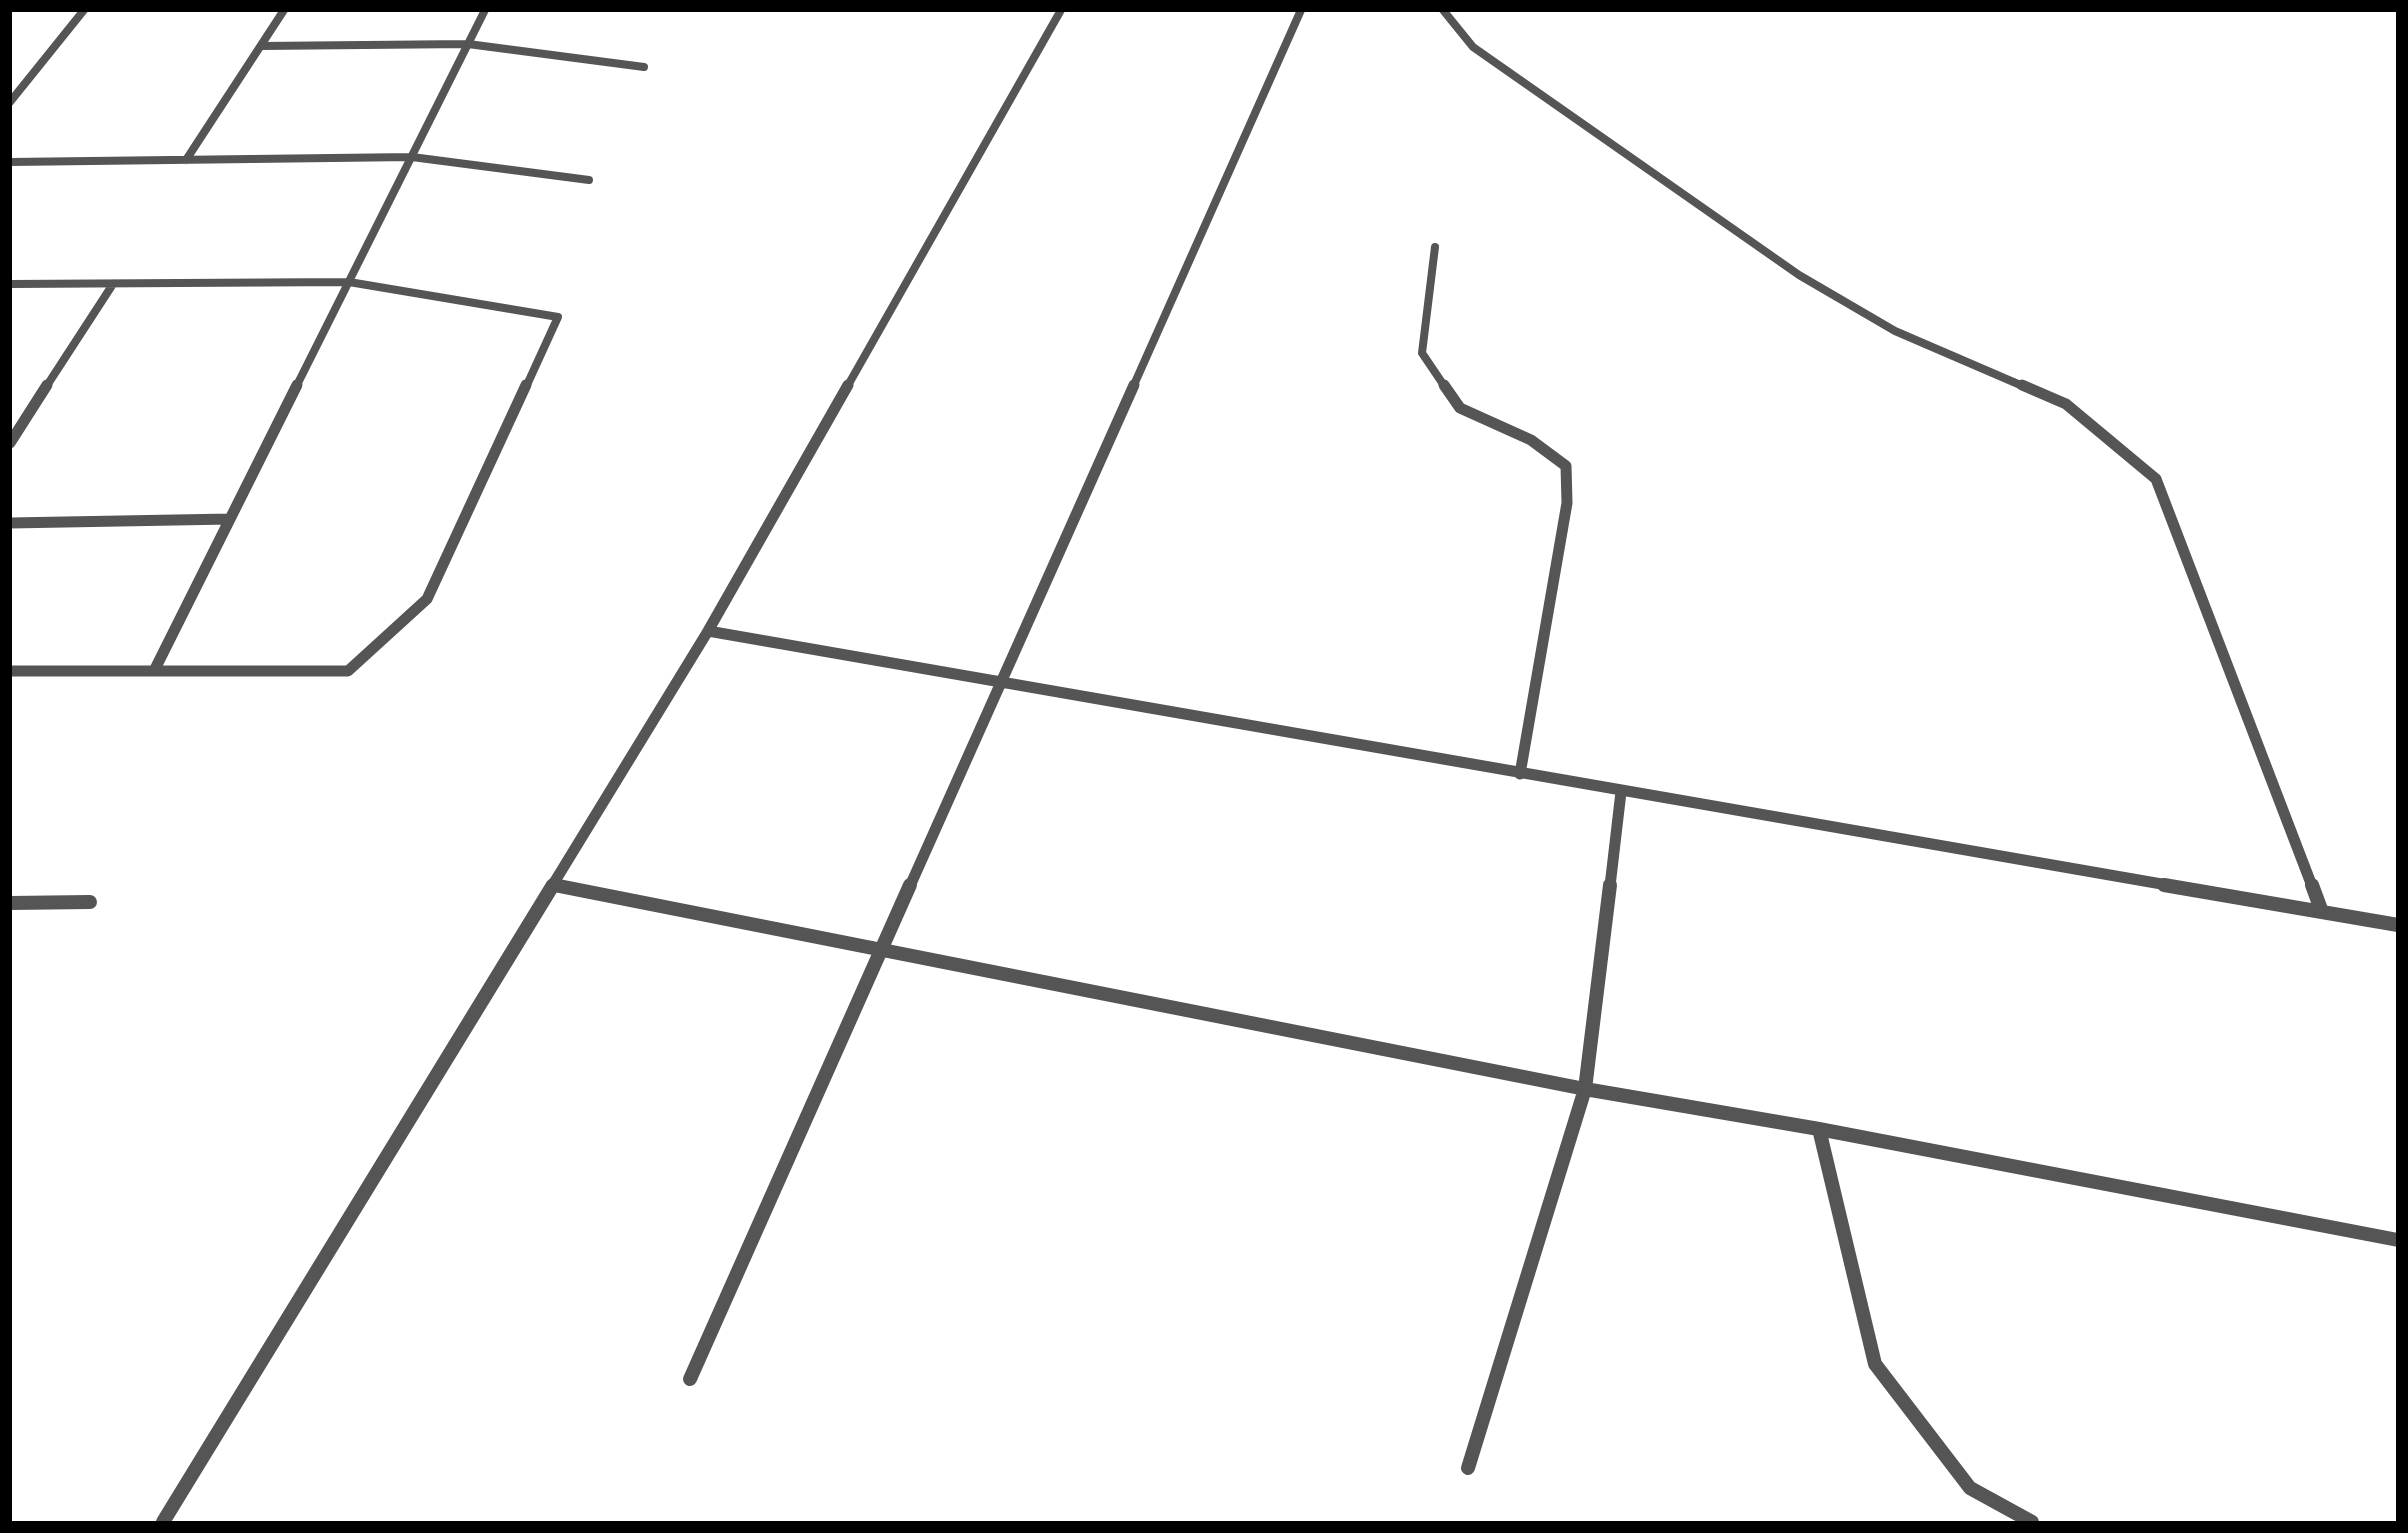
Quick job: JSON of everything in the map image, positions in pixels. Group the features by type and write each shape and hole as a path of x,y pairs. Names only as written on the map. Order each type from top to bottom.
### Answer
{"street":[{"path":"10,102 84,10"},
{"path":"186,160 284,10"},
{"path":"154,671 485,10"},
{"path":"163,1522 708,631 1061,10"},
{"path":"690,1379 1301,10"},
{"path":"1443,10 1473,47 1798,275 1895,331 2066,404 2156,479 2322,912"},
{"path":"261,46 468,44 644,67"},
{"path":"10,162 412,157 589,180"},
{"path":"1434,247 1422,353 1460,408 1531,440 1566,466 1567,503 1520,774"},
{"path":"10,284 349,282 558,317 427,599 348,671 10,671"},
{"path":"11,442 113,284"},
{"path":"10,523 230,519"},
{"path":"708,631 1621,792 2397,925"},
{"path":"1468,1468 1585,1089 1621,792"},
{"path":"554,885 882,948 1585,1089 1819,1129 2397,1240"},
{"path":"10,903 90,902"},
{"path":"1819,1129 1875,1364 1970,1488 2032,1522"}]}
